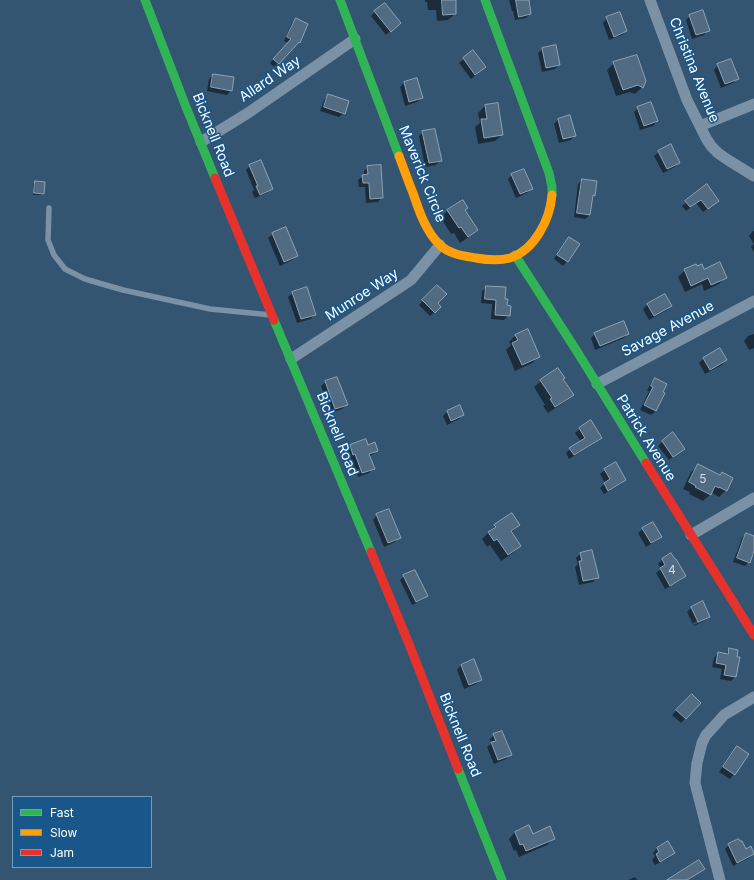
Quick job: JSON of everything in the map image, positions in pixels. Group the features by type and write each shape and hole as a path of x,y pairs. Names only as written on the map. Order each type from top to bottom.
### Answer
{"street":[{"name":"Bicknell Road","path":"145,0 186,107 412,652 502,880"},
{"name":"Maverick Circle","path":"340,0 420,212 434,238 448,251 469,258 481,259 506,258 515,255 534,240 546,221 552,190 550,178 485,0"},
{"name":"Christina Avenue","path":"650,0 687,100 711,146 728,160 754,176"},
{"name":"Allard Way","path":"201,142 248,113 355,39"},
{"path":"700,126 754,104"},
{"name":"Munroe Way","path":"291,359 411,280 440,245"},
{"name":"Patrick Avenue","path":"515,255 754,635"},
{"name":"Savage Avenue","path":"596,384 754,301"},
{"path":"691,535 754,498"},
{"path":"720,880 695,782 696,763 706,734 724,715 754,697"}],"lane":[{"path":"49,208 48,240 54,256 66,269 85,279 123,290 210,309 273,316"}],"building":[{"path":"442,0 456,0 456,14 443,15"},
{"path":"516,0 529,0 531,14 519,17"},
{"path":"385,3 401,23 391,32 374,11"},
{"path":"703,10 710,31 696,35 689,15"},
{"path":"620,12 627,31 614,37 606,17"},
{"path":"296,18 308,24 300,43 299,42 279,64 273,59 291,39 287,37"},
{"path":"556,45 560,65 546,68 542,48"},
{"path":"473,50 486,67 475,75 463,58"},
{"path":"637,55 646,81 643,88 638,85 623,90 613,62"},
{"path":"731,59 739,79 725,84 717,64"},
{"path":"213,74 234,77 232,91 211,87"},
{"path":"417,78 423,98 409,102 404,82"},
{"path":"328,94 349,101 345,114 324,107"},
{"path":"651,102 658,121 644,126 637,107"},
{"path":"498,103 503,135 484,138 481,119 487,119 485,105"},
{"path":"570,115 576,136 563,139 558,119"},
{"path":"435,129 442,161 429,163 422,131"},
{"path":"671,144 680,163 667,169 658,151"},
{"path":"261,160 273,189 260,195 256,186 258,186 249,165"},
{"path":"381,165 383,198 370,199 369,183 363,183 362,175 368,174 367,166"},
{"path":"524,169 533,189 520,194 511,174"},
{"path":"582,179 597,181 590,215 577,213"},
{"path":"35,181 45,182 44,194 34,193"},
{"path":"707,184 719,201 708,209 701,200 690,207 685,201"},
{"path":"463,200 468,208 465,210 478,230 468,237 461,227 459,228 447,210"},
{"path":"286,227 298,256 284,262 272,233"},
{"path":"569,237 580,244 568,262 557,255"},
{"path":"720,262 727,278 711,285 708,278 691,286 684,269 696,264 697,266 702,264 704,269"},
{"path":"437,285 447,294 438,303 441,307 435,313 422,300"},
{"path":"486,286 506,287 505,299 508,299 507,305 511,306 510,316 495,315 496,300 485,299"},
{"path":"307,287 316,315 301,319 292,292"},
{"path":"665,294 672,306 654,316 647,304"},
{"path":"624,321 629,334 600,346 594,333"},
{"path":"528,329 540,357 522,365 512,343 518,340 515,335"},
{"path":"720,348 727,360 710,370 703,358"},
{"path":"558,368 565,378 563,379 574,395 555,407 550,399 552,398 540,380"},
{"path":"337,377 348,405 335,409 325,381"},
{"path":"655,378 667,384 663,392 665,393 656,411 644,405 653,387 651,386"},
{"path":"460,405 464,415 451,421 447,411"},
{"path":"591,420 602,438 574,455 569,448 585,438 579,428"},
{"path":"673,432 685,449 673,457 662,441"},
{"path":"366,439 368,445 375,442 378,451 369,454 375,469 362,473 350,445"},
{"path":"616,462 626,480 608,491 604,483 610,479 604,469"},
{"path":"698,464 720,475 722,472 733,478 727,491 715,486 711,495 695,487 696,486 689,482"},
{"path":"389,509 401,538 388,543 376,514"},
{"path":"512,513 520,525 511,531 521,546 508,555 497,539 494,541 488,532 496,527 494,525"},
{"path":"653,522 662,537 651,543 642,528"},
{"path":"746,533 754,536 754,551 750,563 737,558"},
{"path":"592,550 599,578 583,581 579,561 582,561 580,553"},
{"path":"671,553 686,576 670,586 660,568 665,565 662,559"},
{"path":"415,570 428,596 416,602 403,575"},
{"path":"703,601 710,617 698,622 691,607"},
{"path":"729,648 738,650 737,657 740,657 736,677 724,675 726,665 716,663 718,652 728,654"},
{"path":"474,659 482,680 469,685 461,665"},
{"path":"692,694 701,703 686,719 676,710"},
{"path":"502,731 512,755 498,760 491,742 496,741 493,734"},
{"path":"737,746 749,754 735,775 723,767"},
{"path":"529,825 533,834 550,826 555,839 526,851 523,844 520,845 515,832"},
{"path":"739,839 742,841 746,849 751,846 754,854 737,863 728,844"},
{"path":"668,841 675,853 660,862 656,854 659,852 657,848"},
{"path":"699,860 705,869 687,880 667,880"}],"traffic: fast":[{"path":"145,0 215,178"},
{"path":"340,0 399,156"},
{"path":"485,0 549,173 552,195"},
{"path":"515,255 646,463"},
{"path":"274,320 371,552"},
{"path":"458,769 502,880"}],"traffic: slow":[{"path":"399,156 420,214 427,228 435,240 452,253 497,260 510,258 519,254 534,241 540,232 548,214 552,195"}],"traffic: jam":[{"path":"215,178 274,320"},
{"path":"646,463 754,635"},
{"path":"371,552 458,769"}]}
